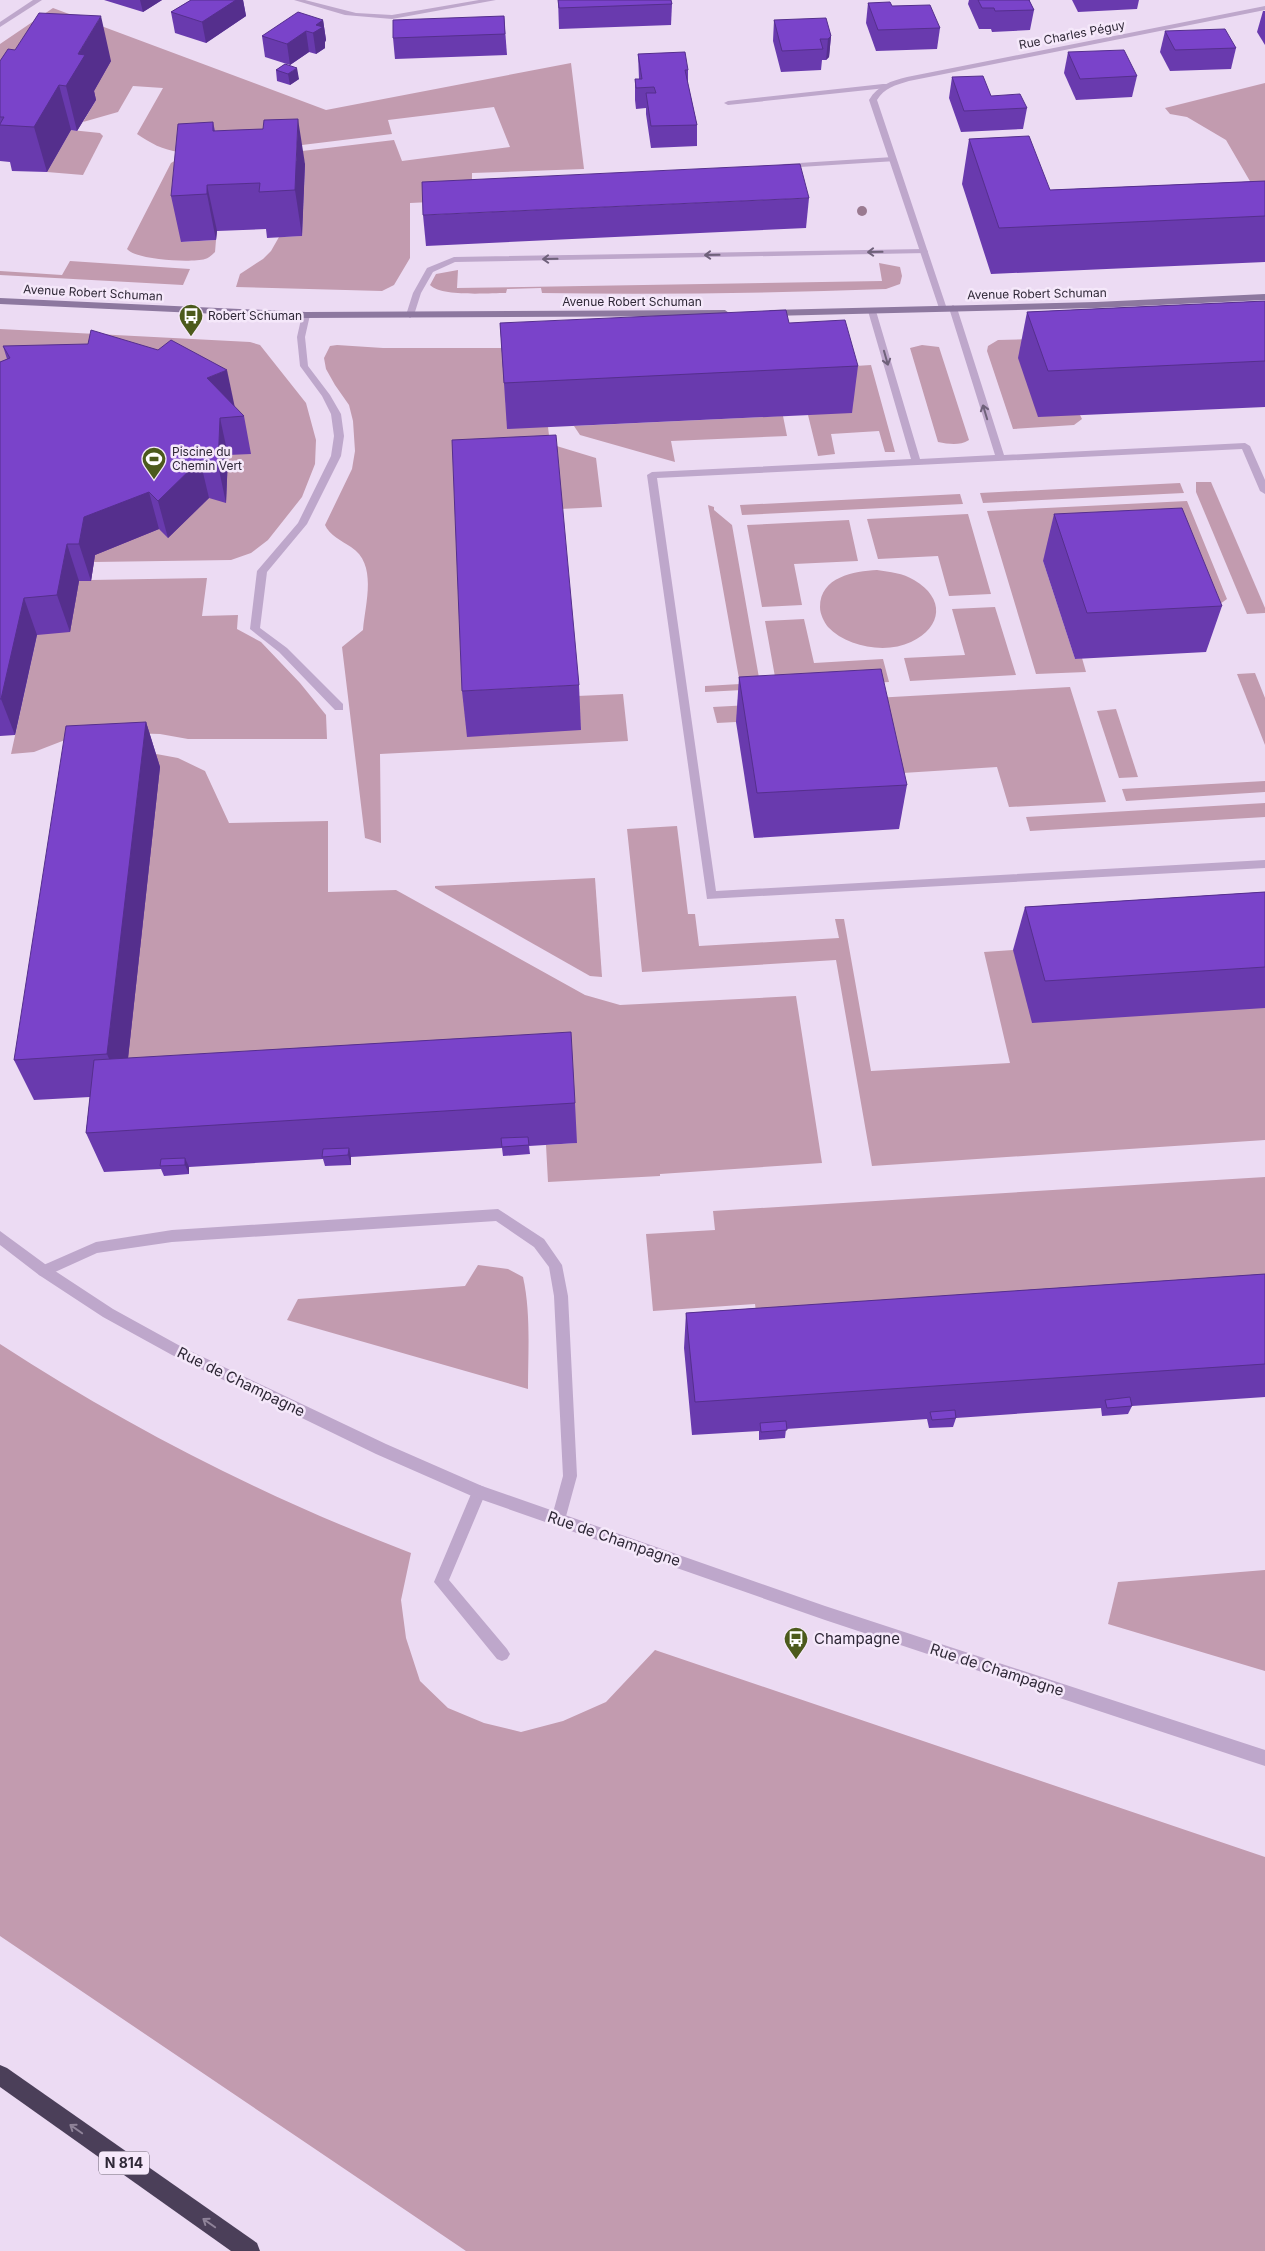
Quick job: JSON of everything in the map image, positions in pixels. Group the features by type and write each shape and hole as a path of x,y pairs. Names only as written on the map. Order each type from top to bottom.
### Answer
{"highway":[{"name":"N 814","path":"0,2075 249,2251"}],"street":[{"path":"0,25 38,0"},
{"path":"298,0 346,14 378,18 401,16 492,0"},
{"name":"Rue Charles Péguy","path":"728,103 883,86 916,77 1265,8"},
{"path":"883,86 876,93 873,100 943,309"},
{"path":"772,166 893,159"},
{"path":"410,315 417,292 430,270 454,260 924,251"},
{"name":"Avenue Robert Schuman","path":"764,313 1096,305 1265,297"},
{"name":"Avenue Robert Schuman","path":"0,301 183,311 306,315 734,313"},
{"path":"953,308 1000,458"},
{"path":"872,311 916,462"},
{"path":"306,315 302,337 304,366 326,395 336,414 339,436 336,456 302,524 262,572 255,629 283,650 339,707"},
{"path":"1265,491 1245,446 652,475 711,896 1265,864"},
{"path":"44,1271 96,1248 172,1236 498,1215 539,1243 555,1265 561,1296 570,1476 558,1520"},
{"name":"Rue de Champagne","path":"0,1237 44,1271 108,1313 177,1351 381,1449 479,1492 937,1651 1265,1758"},
{"path":"479,1492 441,1582 502,1654"}],"shaded area":[{"path":"53,8 326,110 571,63 584,169 472,173 472,200 410,203 410,258 394,285 382,291 236,287 240,274 263,259 271,251 279,237 302,236 305,165 302,151 394,140 402,161 510,147 494,107 388,120 392,134 302,145 179,152 168,150 137,134 163,88 133,86 118,112 83,122 96,100 0,73 0,44"},
{"path":"1265,83 1265,207 1226,140 1187,117 1170,114 1165,108"},
{"path":"71,130 100,133 103,136 83,175 47,172"},
{"path":"178,159 182,242 216,240 215,252 206,259 188,261 164,260 132,253 127,249 171,163"},
{"path":"70,261 190,269 183,285 0,275 0,271 62,275"},
{"path":"879,263 900,267 902,276 900,284 886,289 628,294 542,293 541,288 507,289 506,293 466,294 436,289 430,285 436,274 458,270 457,288 882,281"},
{"name":"Piscine du Chemin Vert","path":"0,329 250,342 260,345 306,403 316,440 315,464 302,497 268,540 251,553 231,560 94,562 91,580 207,578 202,616 238,615 237,629 261,642 300,683 326,715 327,739 188,739 160,734 125,733 65,740 34,752 11,754 37,635 0,636"},
{"path":"1108,337 1080,415 1082,419 1074,425 1013,429 987,351 988,346 998,340"},
{"path":"922,345 939,347 969,440 965,442 954,444 938,442 910,348"},
{"path":"330,346 383,348 605,348 548,427 550,444 596,458 602,507 560,509 577,696 623,694 628,741 380,754 381,843 365,838 342,647 363,630 368,585 367,574 365,563 359,554 333,535 325,525 352,469 355,451 353,421 349,405 326,369 324,358"},
{"path":"871,365 895,452 885,452 879,431 831,434 835,454 818,456 808,415 840,367"},
{"path":"783,416 787,436 671,441 675,462 580,435 574,426"},
{"path":"1196,482 1211,482 1265,608 1265,613 1247,614 1196,492"},
{"path":"1180,483 1184,493 983,503 980,493"},
{"path":"960,494 963,504 742,515 740,505"},
{"path":"1187,501 1227,599 1220,604 1043,561 1075,659 1082,658 1086,672 1036,674 987,511"},
{"path":"708,505 714,507 714,510 732,525 761,689 705,692 705,686 740,684"},
{"path":"968,514 991,594 949,596 938,556 878,559 867,519"},
{"path":"849,520 858,561 794,564 802,605 762,607 747,525"},
{"path":"877,570 901,574 910,578 924,587 931,595 936,612 934,621 922,636 901,646 879,648 856,644 836,634 828,627 821,615 820,607 822,597 832,582 849,574"},
{"path":"995,607 1016,675 910,681 904,658 965,655 952,609"},
{"path":"804,619 814,663 883,659 889,682 777,688 765,621"},
{"path":"1255,673 1265,698 1265,745 1237,674"},
{"path":"1070,687 1106,802 1009,807 997,767 887,774 874,715 717,723 713,707"},
{"path":"1116,709 1138,777 1119,778 1097,711"},
{"path":"151,753 178,758 205,771 229,823 328,821 328,892 396,890 585,995 620,1005 796,996 822,1163 660,1174 660,1176 548,1182 546,1145 576,1143 124,1099"},
{"path":"1265,781 1265,792 1126,801 1122,789"},
{"path":"1265,803 1265,817 1030,831 1026,817"},
{"path":"677,826 688,914 695,914 699,946 839,938 835,919 844,919 871,1071 1010,1063 984,952 1013,950 1265,1008 1265,1140 872,1166 836,960 642,972 627,829"},
{"path":"595,878 602,977 590,976 435,888 435,886"},
{"path":"1265,1177 1265,1309 760,1343 755,1304 653,1311 646,1234 715,1230 713,1211"},
{"path":"478,1265 508,1269 523,1277 528,1319 528,1389 287,1320 298,1299 465,1286"},
{"path":"0,1344 98,1404 200,1459 304,1509 411,1553 401,1600 406,1638 420,1681 448,1708 484,1723 521,1732 563,1721 606,1702 655,1650 1265,1857 1265,2251 466,2251 0,1936"},
{"path":"1265,1570 1265,1671 1108,1624 1118,1582"}],"building":[{"path":"191,0 236,0 202,22 171,12"},
{"path":"558,0 671,0 672,4 559,8"},
{"path":"978,0 1029,0 1034,10 995,11 994,8 982,8"},
{"path":"890,2 892,6 930,5 940,28 878,30 868,3"},
{"path":"298,12 323,20 316,25 323,27 313,33 306,31 287,44 262,36"},
{"path":"39,13 101,16 78,54 85,55 66,86 59,85 34,127 0,125 4,117 0,117 0,61 8,49 15,50"},
{"path":"504,16 505,34 393,38 393,20"},
{"path":"826,18 831,36 828,39 820,39 823,49 782,51 774,20"},
{"path":"1225,29 1236,48 1175,50 1165,31"},
{"path":"1124,50 1137,76 1080,79 1068,52"},
{"path":"685,52 688,70 685,70 697,125 651,126 646,93 656,93 654,87 636,88 635,79 642,79 638,54"},
{"path":"285,64 297,68 288,74 276,70"},
{"path":"983,76 991,96 1020,94 1027,108 964,111 952,77"},
{"path":"298,119 295,190 259,192 260,183 207,185 207,194 171,196 178,124 213,122 213,131 263,129 264,120"},
{"path":"1029,136 1050,190 1265,181 1265,216 999,228 969,139"},
{"path":"800,164 809,198 423,215 422,182"},
{"path":"1265,301 1265,361 1048,371 1027,312"},
{"path":"786,310 789,323 845,320 858,366 504,383 500,323"},
{"path":"91,330 158,350 171,340 227,370 207,378 244,416 220,418 218,465 200,460 158,501 149,492 84,517 79,544 67,544 57,595 24,598 0,699 0,362 10,358 3,346 88,344"},
{"path":"556,435 579,685 462,691 452,440"},
{"path":"1182,508 1222,606 1087,613 1054,514"},
{"path":"881,669 907,785 757,793 739,677"},
{"path":"146,722 107,1054 14,1060 66,726"},
{"path":"1265,892 1265,967 1045,981 1025,907"},
{"path":"571,1032 575,1103 86,1133 94,1060"},
{"path":"528,1137 529,1145 502,1147 501,1138"},
{"path":"349,1148 348,1155 322,1157 323,1149"},
{"path":"185,1158 185,1165 160,1166 161,1159"},
{"path":"1265,1274 1265,1364 695,1402 686,1313"},
{"path":"1130,1397 1132,1406 1107,1408 1105,1400"},
{"path":"955,1410 956,1418 932,1420 930,1412"},
{"path":"786,1421 787,1430 761,1432 760,1423"}],"place":[{"name":"Robert Schuman","path":"191,337"},
{"name":"Piscine du Chemin Vert","path":"154,480"},
{"name":"Champagne","path":"796,1660"}]}
